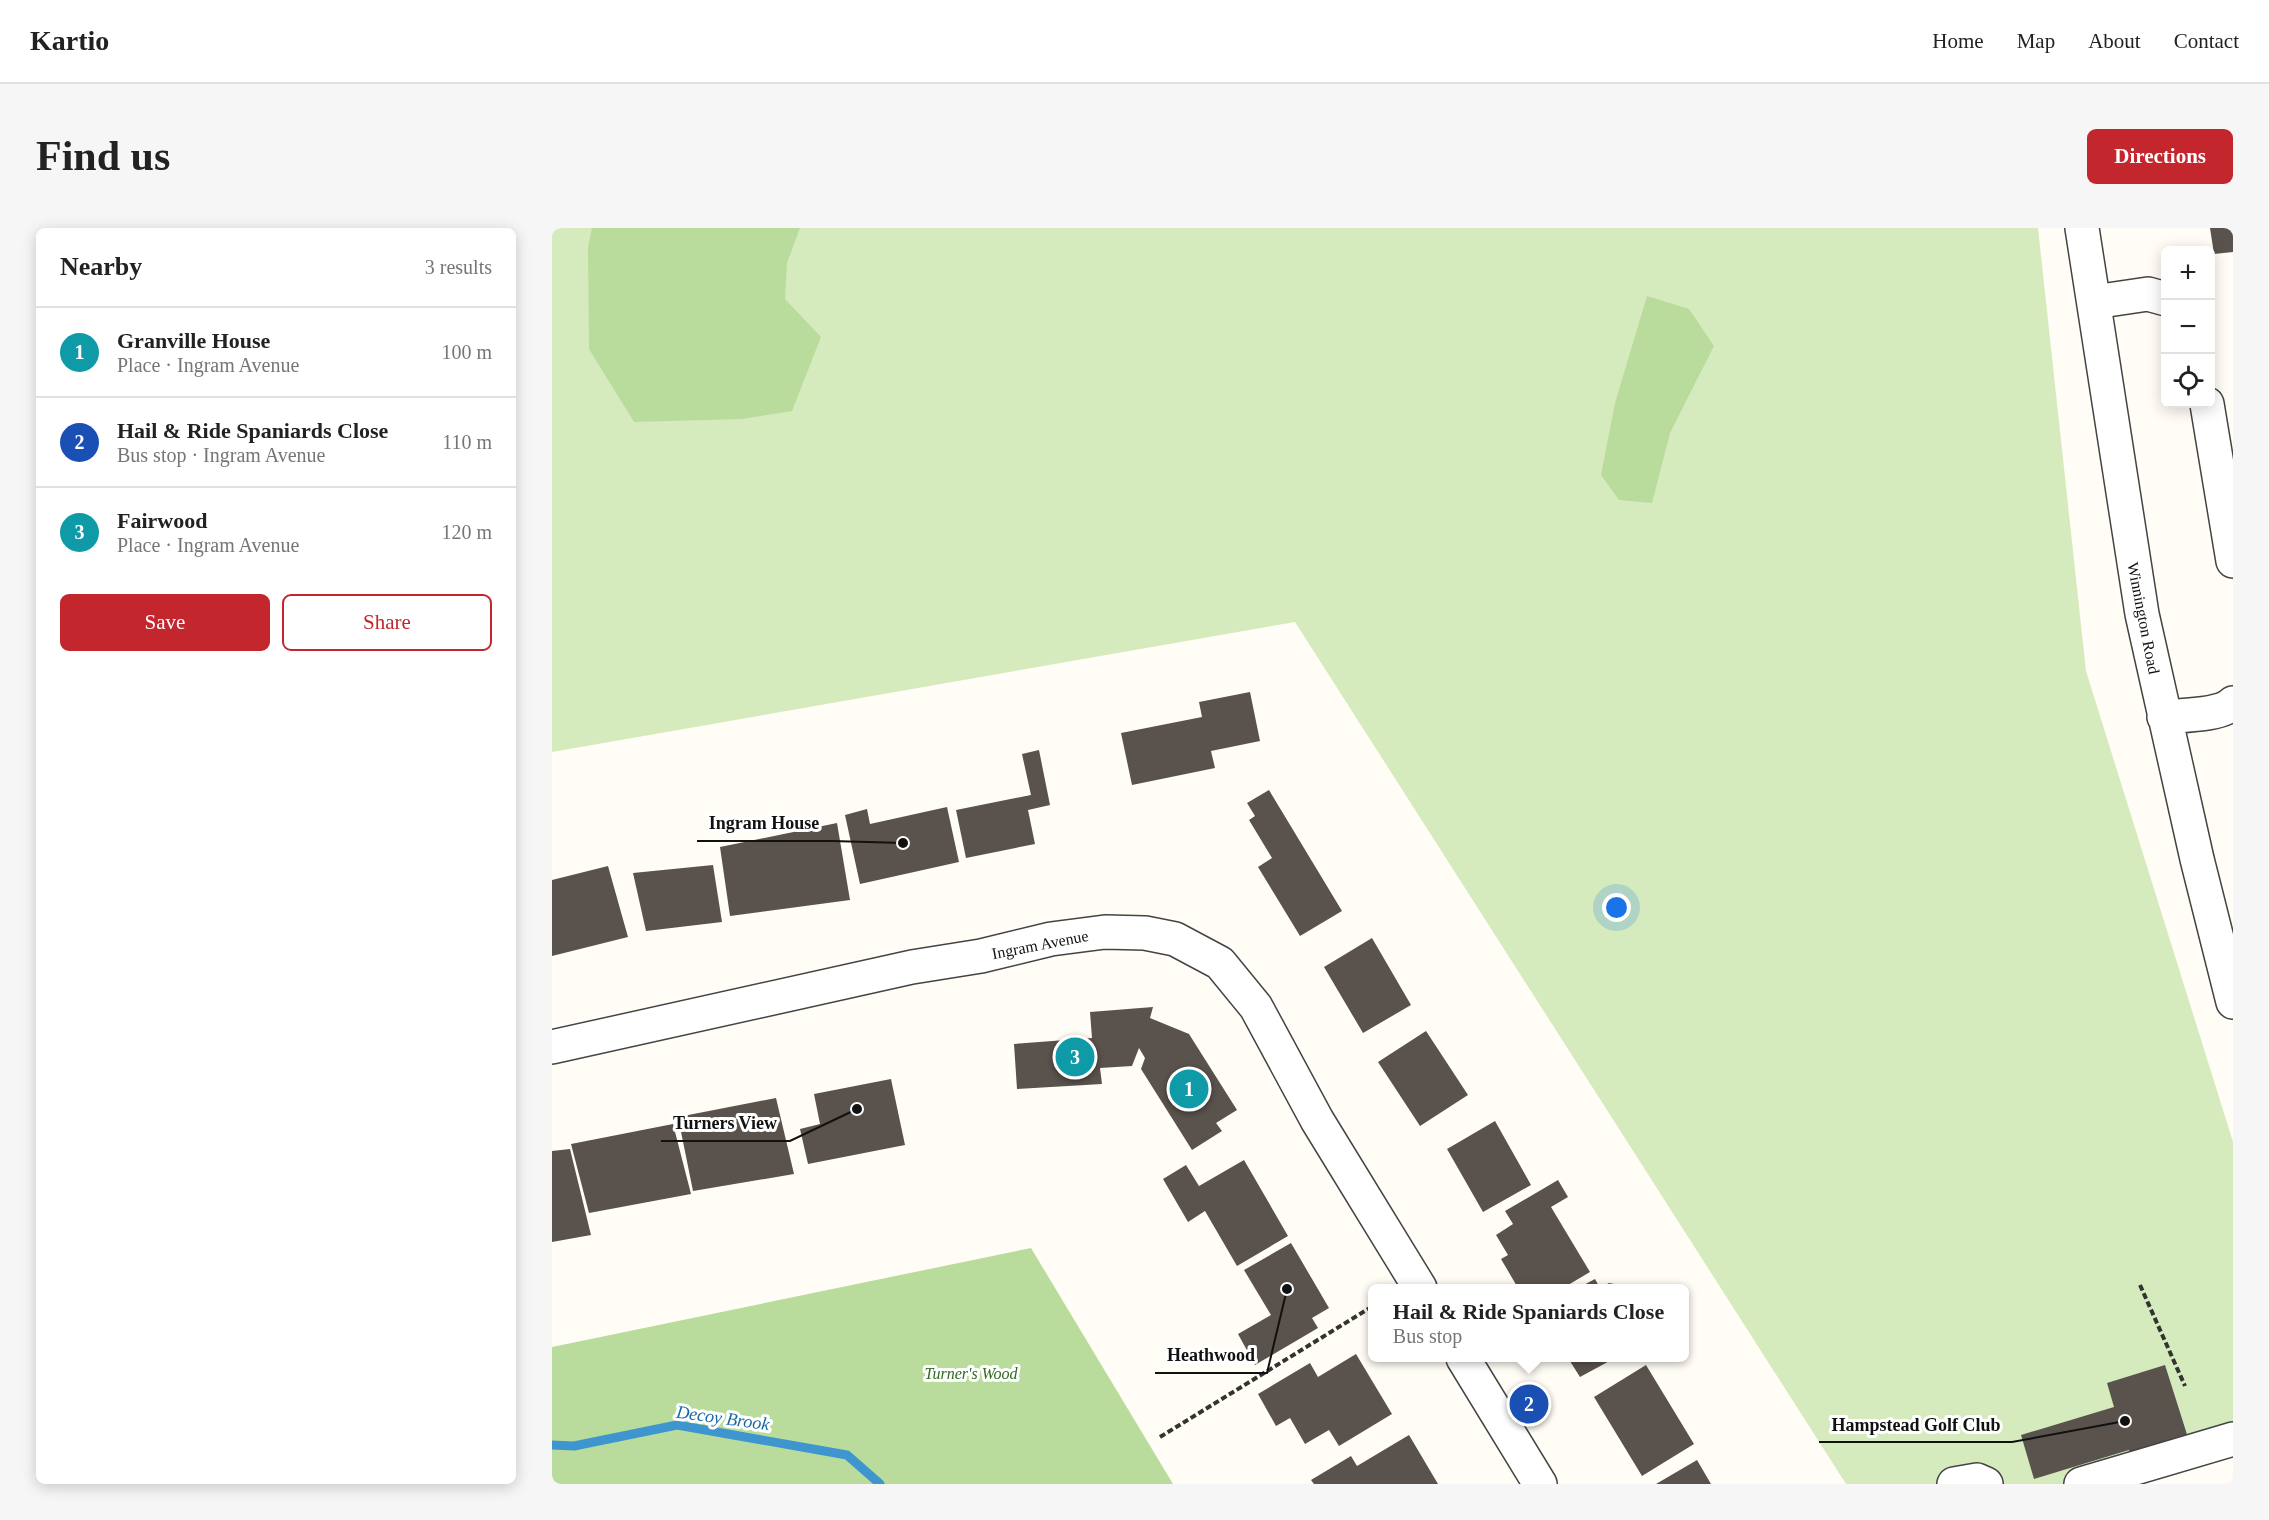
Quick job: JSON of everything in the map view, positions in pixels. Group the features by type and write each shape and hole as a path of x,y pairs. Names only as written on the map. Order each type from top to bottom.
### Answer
{"street":[{"name":"Winnington Road","path":"2082,228 2142,614 2196,859 2233,1002"},
{"path":"2094,302 2148,294 2161,298"},
{"path":"2208,408 2233,561"},
{"path":"2164,717 2208,713 2233,703"},
{"name":"Ingram Avenue","path":"552,1047 912,968 981,956 1051,939 1105,932 1145,933 1175,939 1220,963 1256,1007 1317,1120 1418,1284"},
{"path":"1465,1362 1540,1484"},
{"path":"2081,1484 2233,1439"},
{"path":"1954,1484 1977,1480 1986,1484"}],"path":[{"path":"2140,1285 2185,1386"},
{"path":"1160,1437 1368,1309"}],"green space":[{"path":"552,228 2038,228 2086,671 2233,1142 2233,1448 2127,1484 1846,1484 1295,622 552,752"},
{"path":"592,228 800,228 787,263 785,299 821,337 792,411 742,419 634,422 589,349 588,247"},
{"path":"1647,296 1689,309 1714,346 1670,433 1652,503 1619,500 1601,475 1615,403"},
{"name":"Turner's Wood","path":"1031,1248 1173,1484 552,1484 552,1347"}],"building":[{"path":"2210,228 2233,228 2233,252 2215,254 2215,246 2213,246"},
{"path":"1250,692 1260,741 1211,751 1215,768 1132,785 1121,733 1202,717 1199,702"},
{"path":"1039,750 1050,805 1028,810 1035,844 966,858 956,810 1031,795 1022,754"},
{"path":"1269,790 1342,911 1300,936 1258,867 1272,858 1249,820 1255,816 1247,803"},
{"path":"947,807 959,862 860,884 845,815 867,809 870,824"},
{"path":"837,823 850,900 730,916 720,847"},
{"path":"713,865 722,922 646,931 633,873"},
{"path":"608,866 628,937 552,956 552,880"},
{"path":"1372,938 1411,1005 1363,1033 1324,967"},
{"path":"1153,1007 1150,1018 1189,1034 1237,1110 1216,1123 1222,1131 1192,1150 1141,1069 1145,1058 1139,1048 1132,1066 1100,1068 1102,1084 1017,1089 1014,1044 1092,1038 1090,1012"},
{"path":"1426,1031 1468,1095 1420,1126 1378,1062"},
{"path":"891,1079 905,1145 808,1164 800,1129 820,1124 814,1094"},
{"path":"776,1098 794,1174 693,1191 678,1117"},
{"path":"1495,1121 1531,1185 1483,1212 1447,1149"},
{"path":"673,1124 691,1194 589,1213 571,1144"},
{"path":"570,1149 591,1235 552,1242 552,1151"},
{"path":"1244,1160 1288,1236 1237,1266 1205,1211 1188,1222 1163,1179 1186,1165 1199,1186"},
{"path":"1558,1180 1568,1197 1551,1207 1590,1272 1570,1284 1516,1284 1501,1259 1508,1255 1496,1235 1513,1224 1505,1211"},
{"path":"1291,1243 1329,1308 1312,1318 1318,1328 1255,1365 1238,1334 1271,1315 1244,1270"},
{"path":"1595,1279 1598,1284 1586,1284"},
{"path":"1356,1354 1392,1414 1339,1446 1329,1430 1305,1444 1290,1418 1276,1426 1258,1394 1310,1363 1318,1377"},
{"path":"1571,1362 1608,1362 1580,1377"},
{"path":"1646,1365 1694,1444 1642,1476 1594,1397"},
{"path":"2165,1365 2191,1447 2133,1465 2129,1450 2034,1479 2021,1435 2114,1407 2107,1383"},
{"path":"1409,1435 1438,1484 1314,1484 1311,1480 1351,1456 1357,1466"},
{"path":"1697,1460 1711,1484 1656,1484"}],"waterway":[{"name":"Decoy Brook","path":"552,1445 574,1446 677,1425 847,1455 880,1484"}],"place":[{"name":"Ingram House","path":"903,843"},
{"name":"Fairwood","path":"1075,1057"},
{"name":"Granville House","path":"1189,1089"},
{"name":"Turners View","path":"857,1109"},
{"name":"Heathwood","path":"1287,1289"},
{"name":"Hail & Ride Spaniards Close","path":"1529,1404"},
{"name":"Hampstead Golf Club","path":"2125,1421"}]}
